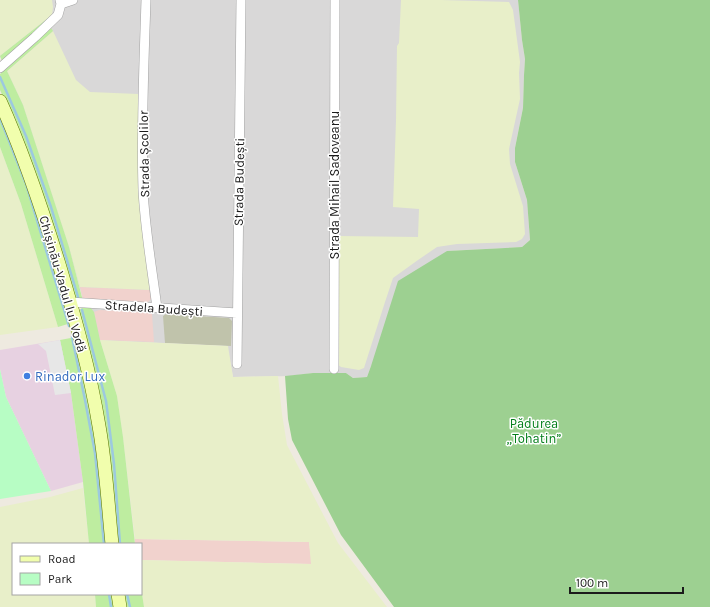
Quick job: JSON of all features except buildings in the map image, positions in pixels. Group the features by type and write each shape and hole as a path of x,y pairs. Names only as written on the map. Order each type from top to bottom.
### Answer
{"main road":[{"name":"Chișinău-Vadul lui Vodă","path":"0,101 30,173 48,227 78,330 100,427 112,543"},
{"path":"118,595 120,607"}],"street":[{"path":"0,68 58,15 60,2 73,0"},
{"name":"Strada Școlilor","path":"146,0 143,91 143,191 157,308"},
{"name":"Strada Budești","path":"237,364 242,0"},
{"name":"Strada Mihail Sadoveanu","path":"334,0 334,369"},
{"name":"Stradela Budești","path":"70,302 237,313"}],"shaded area":[{"path":"0,0 518,0 525,59 523,108 515,148 515,162 527,200 530,240 522,247 447,251 371,366 367,377 353,378 346,373 313,373 290,376 233,377 227,346 94,340 69,247 23,105 0,56"},
{"path":"0,0 52,0 53,7 52,15 0,56"},
{"path":"401,0 509,2 513,10 520,62 520,99 509,149 510,164 523,206 525,234 522,239 516,242 457,244 437,247 393,278 364,368 359,370 341,367 336,363 339,300 338,236 418,237 419,209 393,207 397,46 399,43"},
{"path":"53,31 76,80 90,92 138,94 139,200 150,290 80,287 69,247 23,105 7,71"},
{"path":"0,147 21,204 58,327 0,335"},
{"path":"80,287 150,290 151,299 147,303 83,299"},
{"path":"99,310 149,312 152,314 154,342 100,340 94,312"},
{"path":"166,314 229,318 232,321 231,346 165,343 163,316"},
{"path":"60,340 71,393 83,482 51,491 6,397 0,369 0,350"},
{"path":"60,340 71,393 55,395 46,351 38,344"},
{"path":"100,340 228,346 233,377 278,376 287,445 338,543 387,607 144,607 142,594 142,560 311,564 309,542 135,539 117,396"},
{"path":"83,488 89,543 12,543 12,595 95,595 96,607 0,607 0,507 50,497"},
{"path":"135,539 309,542 312,564 142,560 142,543 135,543"}],"green space":[{"name":"Pădurea „Tohatin”","path":"518,0 710,0 710,607 394,607 341,535 292,440 288,419 285,376 313,373 346,373 353,378 367,377 398,281 447,251 522,247 530,240 527,200 515,162 515,148 523,108 525,59"},
{"path":"52,15 51,18 2,61 0,56"},
{"path":"51,28 53,31 7,71 23,105 69,247 83,301 75,298 27,150 0,90 0,74"},
{"path":"0,110 28,181 71,323 58,327 21,204 0,147"},
{"path":"90,307 94,312 100,340 117,396 135,543 116,543 78,311 82,308"},
{"path":"76,337 98,439 107,543 89,543 83,482 71,393 60,340"},
{"path":"0,369 6,397 51,491 0,499"},
{"path":"142,594 144,607 124,607 122,595 142,595"},
{"path":"95,595 113,595 115,607 96,607"}],"waterway":[{"path":"0,77 26,136 51,207 78,297"},
{"path":"0,118 26,184 69,326"},
{"path":"82,310 106,401 114,464 120,543"},
{"path":"72,337 95,453 104,543"},
{"path":"109,595 111,607"},
{"path":"127,595 130,607"}],"place":[{"name":"Rinador Lux","path":"27,376"}]}
